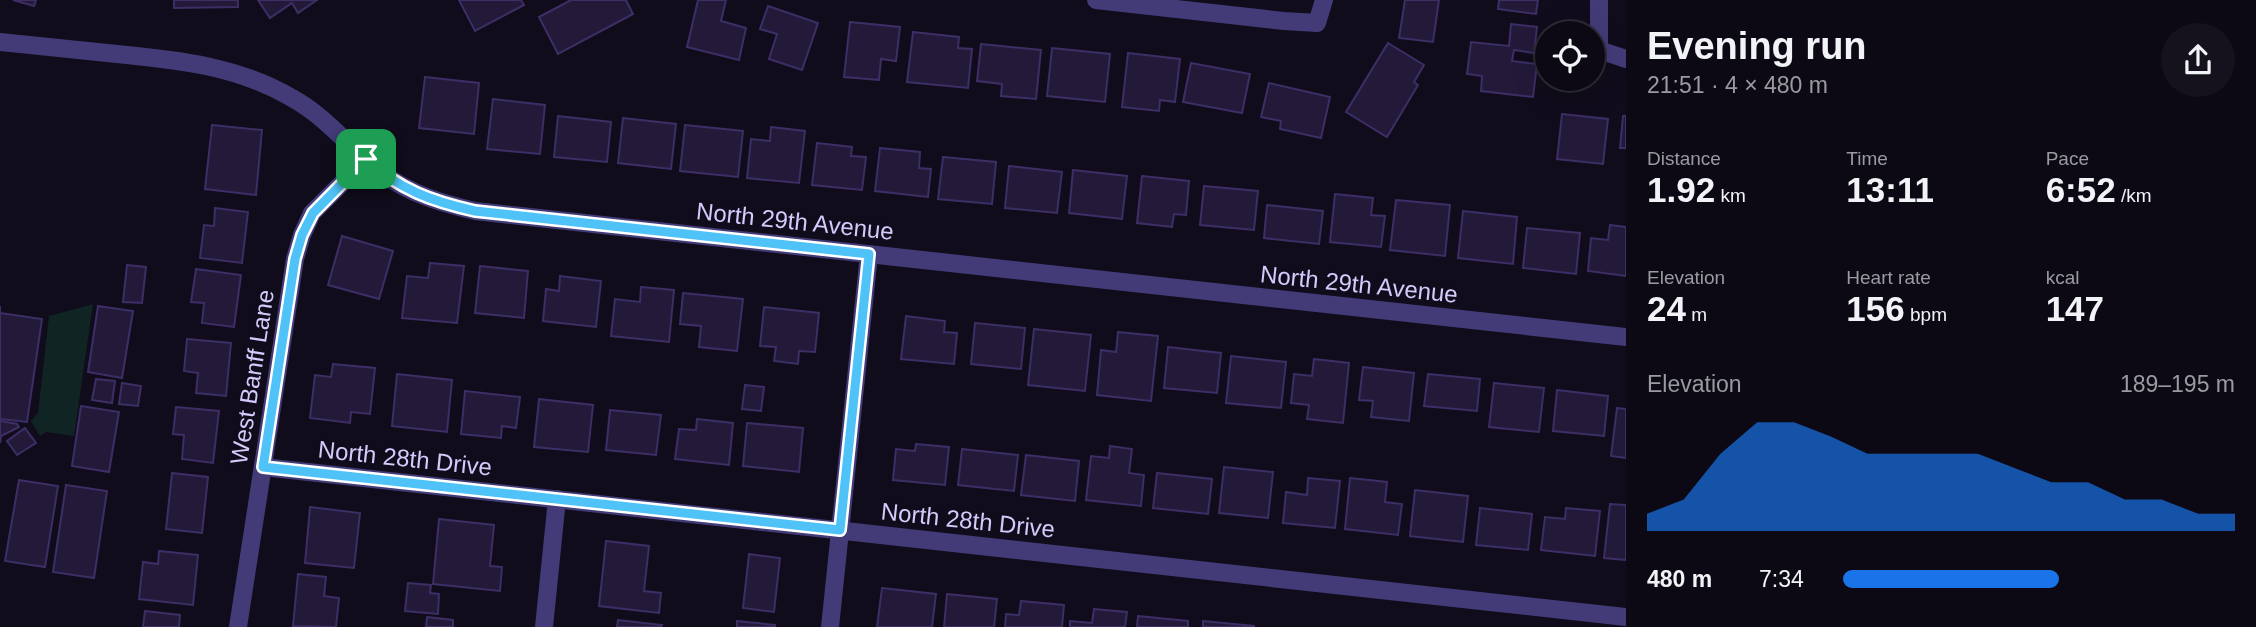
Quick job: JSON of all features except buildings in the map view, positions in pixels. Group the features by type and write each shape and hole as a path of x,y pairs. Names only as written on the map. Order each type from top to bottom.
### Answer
{"street":[{"path":"1096,0 1317,23 1324,0"},
{"path":"1599,0 1598,50 1626,59"},
{"name":"North 29th Avenue","path":"0,42 190,62 223,68 254,79 316,113 382,173 405,188 434,201 475,211 1626,337"},
{"name":"West Banff Lane","path":"239,627 295,259 302,235 313,213 366,159"},
{"path":"830,627 869,254"},
{"name":"North 28th Drive","path":"263,467 1626,617"},
{"path":"544,627 557,499"}],"green space":[{"path":"93,304 74,436 46,432 40,436 31,421 38,413 49,316"}],"route":[{"path":"366,159 405,188 434,201 475,211 869,254 840,530 263,467 295,259 302,235 313,213 366,159"}]}
